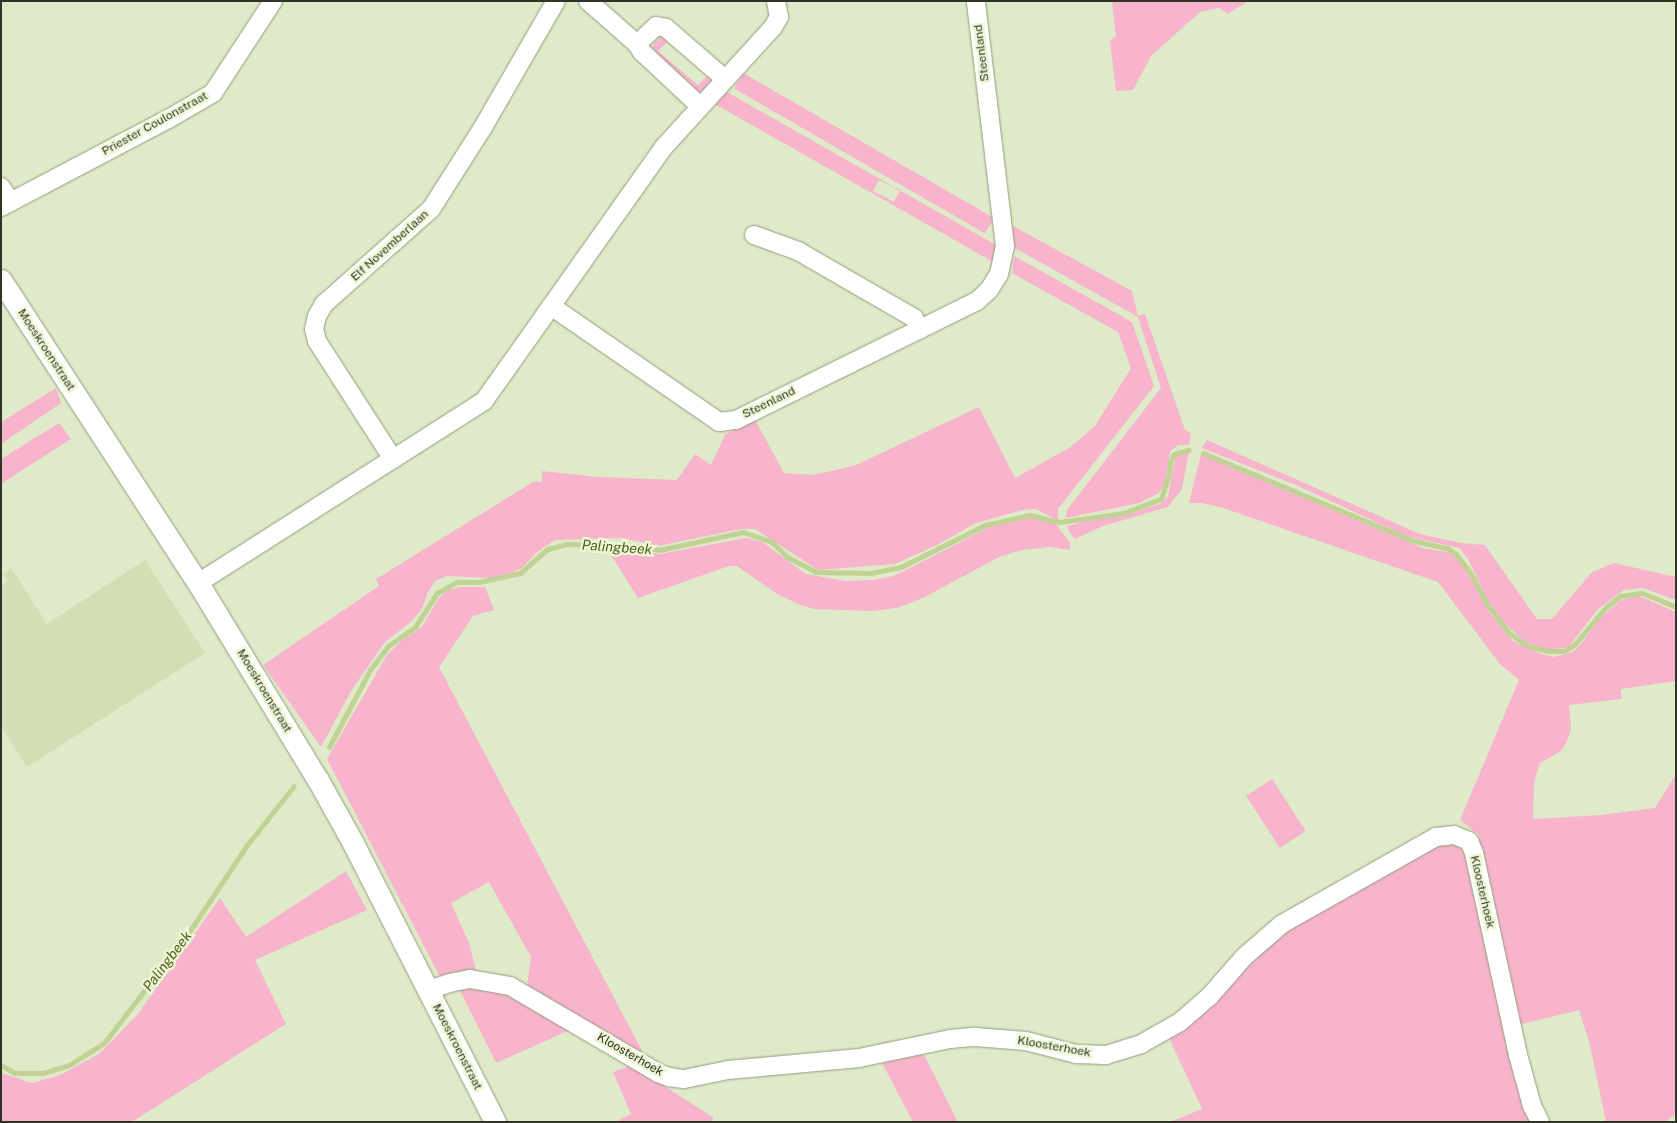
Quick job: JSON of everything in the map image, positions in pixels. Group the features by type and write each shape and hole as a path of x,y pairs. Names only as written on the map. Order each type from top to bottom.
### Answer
{"main road":[{"name":"Moeskroenstraat","path":"1,280 198,583 322,788 353,843 495,1122"}],"street":[{"name":"Priester Coulonstraat","path":"4,199 170,118 213,93 273,1"},
{"name":"Elf Novemberlaan","path":"393,459 317,341 314,329 317,316 324,304 431,209 482,130 556,1"},
{"path":"588,1 637,44 642,52 700,106"},
{"path":"198,583 484,401 663,148 773,27 780,16 776,1"},
{"name":"Steenland","path":"551,306 719,422 736,420 920,330 983,295 999,274 1005,246 976,1"},
{"path":"637,44 656,26 666,28 725,79"},
{"path":"754,235 798,251 914,318 920,330"},
{"name":"Kloosterhoek","path":"428,990 470,979 510,986 658,1073 684,1079 728,1070 859,1058 950,1039 975,1036 1026,1041 1076,1054 1106,1055 1141,1044 1180,1022 1210,997 1244,957 1282,924 1436,837 1454,835 1469,841 1474,853 1518,1055 1532,1106 1540,1122"}],"shaded area":[{"path":"1112,1 1248,1 1228,14 1219,8 1200,12 1151,56 1133,90 1116,91 1110,40 1116,37"},
{"path":"663,36 670,39 658,51 698,85 709,74 712,76 710,85 699,92 654,54 652,48 654,43"},
{"path":"743,73 994,218 985,234 734,89"},
{"path":"725,91 998,246 995,263 713,103","holes":["879,180 900,191 894,202 873,191"]},
{"path":"1013,226 1132,291 1138,316 1145,314 1185,430 1191,433 1189,445 1178,445 1170,452 1165,483 1159,493 1139,503 1066,518 1067,510 1161,388 1138,317 1013,247"},
{"path":"1014,256 1132,322 1154,386 1058,509 1058,521 1036,509 1022,510 976,523 937,545 895,564 818,570 755,529 741,529 658,546 623,538 555,540 537,552 522,568 511,573 489,578 447,576 435,581 428,592 422,609 412,621 385,642 351,691 321,747 263,665 379,586 376,579 533,482 542,482 542,471 598,477 677,480 695,454 711,465 725,435 754,418 784,473 814,475 856,465 979,407 1015,478 1069,448 1095,426 1131,368 1118,332 1012,273"},
{"path":"56,388 61,403 1,444 1,422"},
{"path":"59,423 71,439 1,484 1,459"},
{"path":"1207,440 1420,534 1461,543 1485,545 1537,619 1552,619 1592,572 1614,563 1676,577 1676,600 1643,588 1624,590 1597,610 1568,648 1549,649 1538,647 1524,641 1503,622 1489,603 1468,559 1459,548 1406,536 1296,485 1202,448"},
{"path":"1189,451 1182,489 1168,507 1103,526 1075,539 1070,533 1067,526 1090,520 1125,515 1160,504 1168,496 1175,458 1178,454"},
{"path":"1201,454 1423,548 1453,553 1463,564 1489,612 1513,641 1539,653 1554,657 1572,652 1581,644 1599,619 1621,600 1637,595 1676,612 1676,681 1621,689 1621,699 1569,705 1571,729 1567,741 1561,751 1540,763 1534,782 1533,819 1601,815 1655,808 1676,774 1676,1114 1665,1122 1606,1122 1590,1045 1579,1010 1514,1026 1480,858 1479,835 1460,820 1519,680 1500,664 1438,582 1223,508 1202,503 1189,503"},
{"path":"1028,518 1039,518 1055,523 1070,543 1070,550 1050,547 1021,550 999,557 923,598 897,608 872,611 814,609 800,605 777,594 737,566 729,566 638,598 607,549 624,547 660,554 746,538 762,542 806,574 846,581 872,580 893,576 993,525"},
{"path":"145,560 205,653 27,767 1,726 1,585 8,581 3,574 11,568 47,624"},
{"path":"461,587 485,587 494,610 473,616 439,667 648,1062 527,986 531,957 489,882 451,903 469,943 476,970 440,977 327,759 387,655 402,640 422,627 439,598 448,590"},
{"path":"1272,779 1306,831 1280,848 1246,796"},
{"path":"1446,840 1461,846 1468,853 1479,899 1502,1024 1521,1094 1534,1122 1170,1122 1202,1109 1169,1038 1249,961 1285,931"},
{"path":"346,871 367,910 255,960 286,1024 132,1122 1,1122 1,1073 32,1083 60,1075 99,1054 138,1014 220,898 246,937"},
{"path":"472,985 519,997 572,1029 496,1063 458,987"},
{"path":"921,1049 958,1122 913,1122 880,1059"},
{"path":"631,1066 714,1118 711,1122 615,1122 631,1114 613,1072"}],"waterway":[{"name":"Palingbeek","path":"329,747 370,670 388,646 415,627 437,593 457,582 479,582 520,573 548,549 567,544 637,546 659,550 743,532 772,542 787,557 816,572 870,573 901,567 985,525 1030,515 1058,522 1124,513 1161,499 1169,474 1170,462 1174,454 1188,450"},
{"path":"1203,453 1411,540 1447,548 1456,554 1471,574 1488,606 1509,633 1528,646 1548,651 1564,651 1575,644 1606,607 1620,596 1642,593 1676,607"},
{"name":"Palingbeek","path":"1,1065 15,1073 43,1073 69,1065 104,1043 185,938 247,845 294,786"}]}
